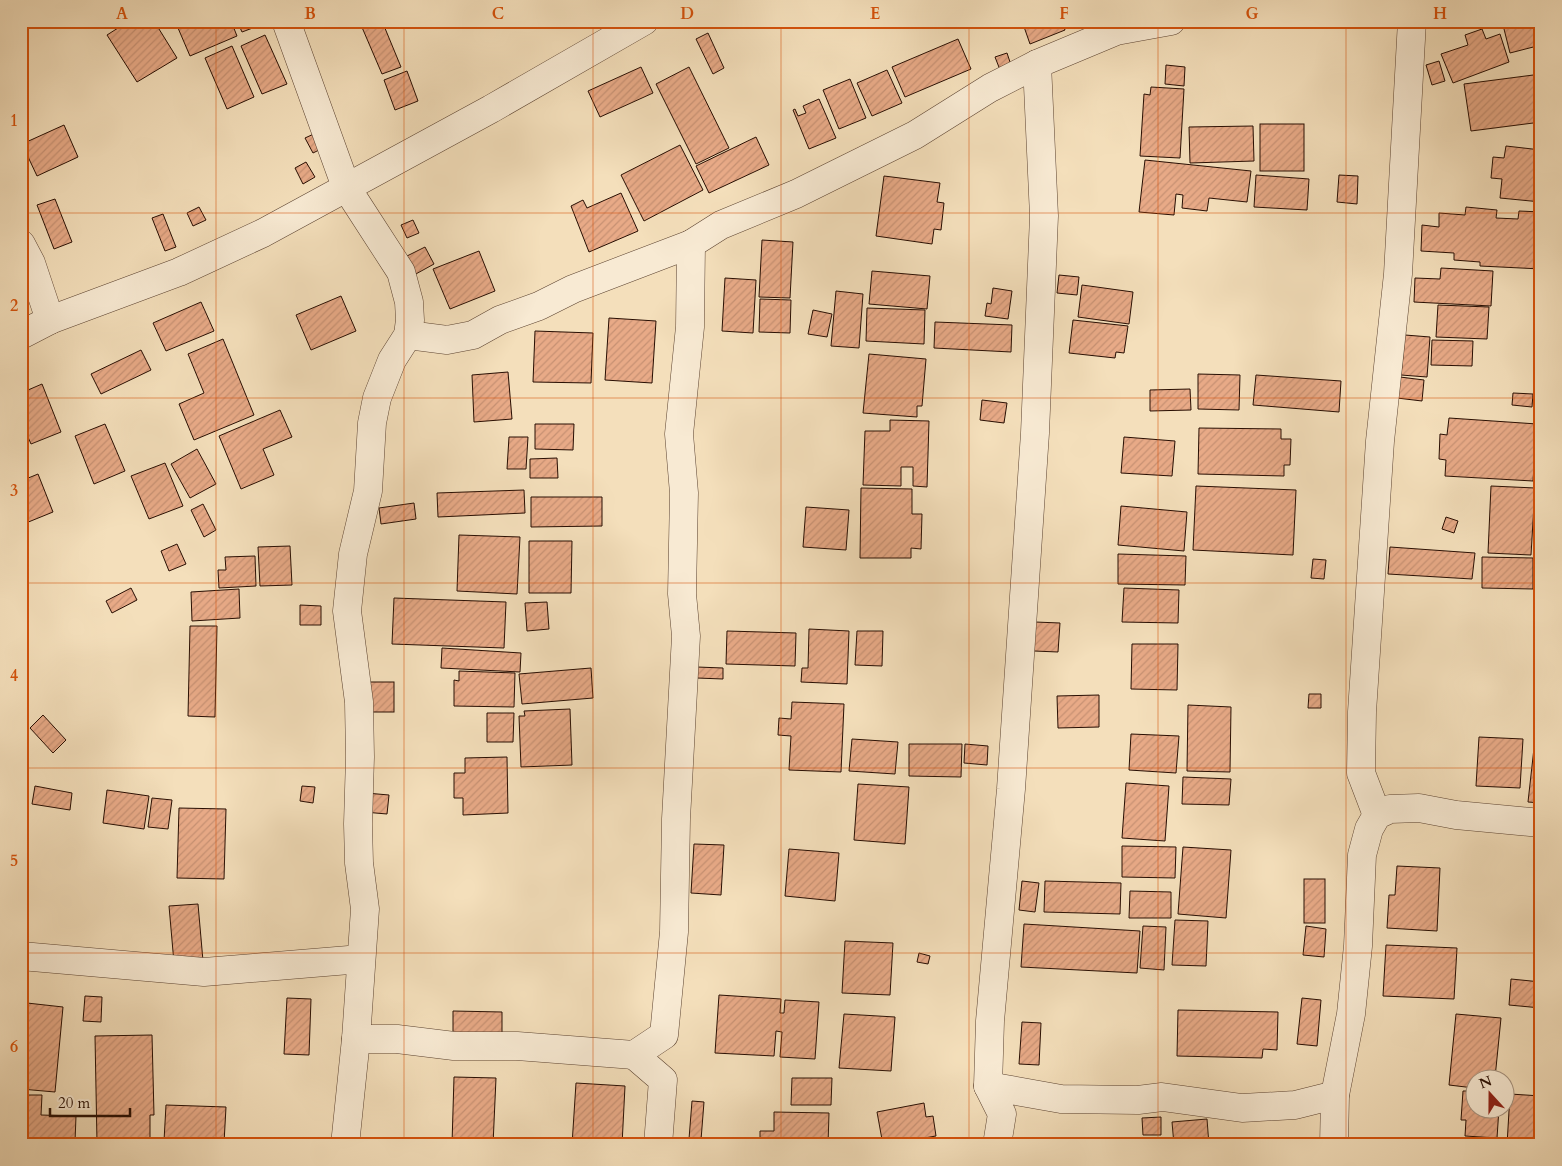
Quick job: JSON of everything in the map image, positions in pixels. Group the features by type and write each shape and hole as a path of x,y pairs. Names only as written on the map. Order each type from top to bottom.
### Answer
{"street":[{"path":"286,21 346,188 401,272 409,302 408,335 392,360 375,406 372,423 368,491 353,554 347,611 359,702 359,863 365,908 356,1039 345,1145"},
{"path":"21,335 50,320 179,272 263,233 491,109 644,21"},
{"path":"408,335 447,340 473,335 500,320 539,306 572,289 691,244 722,225 796,194 915,135 990,88 1037,64 1116,31 1171,21"},
{"path":"1377,815 1361,773 1362,712 1380,441 1398,274 1412,21"},
{"path":"997,1145 1002,1114 988,1086 990,1021 1011,789 1035,433 1044,216 1037,64"},
{"path":"21,244 31,263 50,320"},
{"path":"658,1145 664,1035 674,932 676,819 686,636 682,594 684,493 679,434 690,326 691,244"},
{"path":"1334,1145 1335,1095 1351,1014 1358,946 1362,855 1369,829 1377,815 1390,809 1419,808 1456,815 1541,823"},
{"path":"21,956 204,972 361,959"},
{"path":"634,1055 664,1035"},
{"path":"356,1039 397,1039 454,1046 517,1046 634,1055 663,1080"},
{"path":"988,1086 1061,1099 1138,1100 1162,1097 1242,1108 1295,1105 1335,1095"}],"building":[{"path":"21,21 39,21 21,28"},
{"path":"129,21 154,21 177,58 137,82 107,35"},
{"path":"194,21 231,21 237,36 190,56 178,28"},
{"path":"237,21 257,21 258,26 242,32"},
{"path":"370,21 382,21 401,67 382,74 361,25"},
{"path":"1022,21 1062,21 1065,30 1030,44"},
{"path":"1502,21 1536,21 1541,45 1510,53"},
{"path":"1482,29 1486,39 1500,34 1509,62 1453,83 1441,54 1468,45 1465,35"},
{"path":"708,33 724,68 713,74 696,39"},
{"path":"265,35 287,84 262,94 241,46"},
{"path":"958,39 971,69 905,97 892,67"},
{"path":"232,46 254,97 227,109 205,58"},
{"path":"1007,53 1013,71 1002,75 995,57"},
{"path":"1439,61 1445,81 1432,85 1426,65"},
{"path":"1166,65 1185,67 1184,86 1165,84"},
{"path":"641,67 653,93 600,117 588,91"},
{"path":"689,67 729,148 696,164 656,84"},
{"path":"887,70 902,103 872,116 857,83"},
{"path":"407,71 418,101 395,110 384,80"},
{"path":"1541,74 1541,122 1471,131 1464,84"},
{"path":"850,79 866,118 839,129 823,90"},
{"path":"1151,87 1184,89 1180,158 1140,156 1144,94 1150,95"},
{"path":"819,99 836,138 809,149 793,110 795,109 798,116 806,113 803,106"},
{"path":"1260,124 1304,124 1304,171 1260,171"},
{"path":"64,125 78,157 37,176 22,144"},
{"path":"1253,126 1254,161 1190,163 1189,127"},
{"path":"316,133 323,148 313,153 305,138"},
{"path":"756,137 769,165 709,193 696,166"},
{"path":"680,145 703,190 644,221 621,175"},
{"path":"1506,146 1541,150 1541,202 1500,198 1502,179 1491,178 1493,157 1504,158"},
{"path":"1145,160 1251,171 1247,202 1209,198 1207,211 1182,208 1183,195 1176,194 1174,215 1139,212"},
{"path":"306,162 315,177 303,184 295,168"},
{"path":"1256,175 1309,179 1307,210 1254,207"},
{"path":"1339,175 1358,176 1357,204 1337,202"},
{"path":"884,176 940,183 937,202 944,203 941,230 934,229 932,244 876,236"},
{"path":"621,193 638,231 589,252 571,206 583,200 587,208"},
{"path":"55,199 72,242 54,249 37,205"},
{"path":"199,207 206,220 193,226 187,213"},
{"path":"1466,207 1497,210 1496,218 1518,219 1519,211 1541,212 1541,269 1480,266 1480,262 1454,260 1454,253 1421,251 1422,225 1439,227 1439,213 1465,215"},
{"path":"163,214 176,247 165,251 152,218"},
{"path":"413,220 419,233 407,238 401,225"},
{"path":"762,240 793,242 790,298 759,297"},
{"path":"425,247 434,264 414,275 405,257"},
{"path":"479,251 495,291 450,309 433,269"},
{"path":"1441,268 1493,271 1491,306 1414,302 1415,278 1440,279"},
{"path":"872,271 930,276 927,309 869,304"},
{"path":"1059,275 1079,277 1077,295 1057,293"},
{"path":"725,278 756,280 753,333 722,331"},
{"path":"1082,285 1133,292 1129,324 1078,317"},
{"path":"993,288 1012,291 1008,319 985,316 987,303 991,304"},
{"path":"836,291 863,294 859,348 831,346"},
{"path":"341,296 356,331 311,350 296,315"},
{"path":"760,299 791,300 790,333 759,332"},
{"path":"201,302 214,331 166,351 153,323"},
{"path":"1438,305 1489,307 1487,339 1436,337"},
{"path":"867,308 925,310 924,344 866,341"},
{"path":"813,310 832,314 827,337 808,334"},
{"path":"609,318 656,321 652,383 605,380"},
{"path":"1073,320 1128,326 1124,353 1116,352 1115,358 1069,353"},
{"path":"935,322 1012,325 1011,352 934,348"},
{"path":"535,331 593,333 591,383 533,382"},
{"path":"1405,335 1430,337 1427,377 1401,375"},
{"path":"223,339 254,415 194,440 179,404 204,393 188,354"},
{"path":"1432,340 1473,341 1472,366 1431,365"},
{"path":"141,350 151,370 101,394 91,374"},
{"path":"869,354 926,359 922,406 917,406 917,417 863,413"},
{"path":"508,372 512,419 474,422 472,375"},
{"path":"1198,374 1240,375 1239,410 1198,409"},
{"path":"1256,375 1341,381 1339,412 1253,405"},
{"path":"1400,377 1424,380 1422,401 1397,398"},
{"path":"42,384 61,432 31,444 21,421 21,393"},
{"path":"1190,389 1191,410 1150,411 1150,390"},
{"path":"1513,393 1533,394 1532,407 1512,405"},
{"path":"982,400 1007,403 1004,423 980,420"},
{"path":"280,410 292,437 263,449 274,475 241,489 219,436"},
{"path":"1449,418 1537,424 1533,481 1445,476 1446,460 1439,459 1440,434 1447,435"},
{"path":"890,420 929,421 927,487 913,486 913,467 901,467 901,486 863,485 865,431 890,431"},
{"path":"105,424 125,471 94,484 75,436"},
{"path":"535,424 574,424 573,450 535,449"},
{"path":"1199,428 1281,429 1281,439 1291,439 1290,465 1284,465 1284,476 1198,474"},
{"path":"509,437 528,437 526,469 507,469"},
{"path":"1124,437 1175,441 1172,476 1121,473"},
{"path":"197,449 216,484 190,498 171,464"},
{"path":"557,458 558,478 530,478 530,459"},
{"path":"165,463 183,506 149,519 131,476"},
{"path":"38,474 53,512 21,525 21,481"},
{"path":"1196,486 1296,490 1293,555 1193,550"},
{"path":"1491,486 1535,488 1531,555 1488,553"},
{"path":"861,488 912,489 912,514 922,514 921,549 911,548 911,558 860,558"},
{"path":"524,490 525,513 438,517 437,493"},
{"path":"531,497 602,497 602,526 531,527"},
{"path":"414,503 416,519 381,524 379,508"},
{"path":"203,504 216,530 204,537 191,510"},
{"path":"1121,506 1187,512 1184,551 1118,545"},
{"path":"806,507 849,510 846,550 803,547"},
{"path":"1446,517 1458,521 1454,533 1442,529"},
{"path":"459,535 520,537 517,594 457,591"},
{"path":"529,541 572,541 571,593 529,593"},
{"path":"177,544 186,564 169,571 161,551"},
{"path":"290,546 292,585 260,586 258,547"},
{"path":"1390,547 1475,553 1472,579 1388,574"},
{"path":"1118,554 1186,556 1185,585 1118,584"},
{"path":"255,556 256,586 219,588 218,570 226,570 225,557"},
{"path":"1482,557 1533,558 1533,589 1482,588"},
{"path":"1313,559 1326,560 1324,579 1311,578"},
{"path":"131,588 137,600 112,613 106,601"},
{"path":"1124,588 1179,590 1178,623 1122,622"},
{"path":"239,589 240,618 192,621 191,592"},
{"path":"394,598 506,602 504,648 392,644"},
{"path":"547,602 549,629 527,631 525,603"},
{"path":"300,605 321,606 321,625 300,625"},
{"path":"1035,622 1060,623 1058,652 1034,651"},
{"path":"190,626 217,626 215,717 188,716"},
{"path":"809,629 849,631 847,684 801,682 802,668 808,668"},
{"path":"727,631 796,633 795,666 726,664"},
{"path":"857,631 883,631 882,666 855,665"},
{"path":"1132,644 1178,644 1177,690 1131,689"},
{"path":"442,648 521,653 520,672 441,668"},
{"path":"697,667 723,668 723,679 697,678"},
{"path":"591,668 593,698 522,704 519,674"},
{"path":"459,671 515,673 514,707 454,706 454,680 459,681"},
{"path":"367,682 394,682 394,712 367,712"},
{"path":"1309,694 1321,694 1321,708 1308,708"},
{"path":"1099,695 1099,727 1058,728 1057,696"},
{"path":"792,702 844,704 841,772 789,770 791,736 778,735 779,718 791,719"},
{"path":"1188,705 1231,707 1230,772 1187,771"},
{"path":"570,709 572,765 521,767 519,716 525,716 524,711"},
{"path":"487,713 514,713 513,742 487,742"},
{"path":"43,715 66,740 53,753 30,728"},
{"path":"1131,734 1179,736 1176,773 1129,770"},
{"path":"1479,737 1523,739 1520,788 1476,786"},
{"path":"852,739 898,742 895,774 849,771"},
{"path":"909,744 962,744 961,777 909,776"},
{"path":"965,744 988,746 987,765 964,763"},
{"path":"1534,748 1541,749 1541,803 1528,802"},
{"path":"507,757 508,813 463,815 463,798 454,798 454,773 465,773 465,758"},
{"path":"1183,777 1231,779 1229,805 1182,804"},
{"path":"1126,783 1169,786 1165,841 1122,838"},
{"path":"858,784 909,787 905,844 854,840"},
{"path":"35,786 72,793 70,810 32,804"},
{"path":"302,786 315,787 313,803 300,801"},
{"path":"107,790 149,796 144,829 103,823"},
{"path":"366,793 389,795 387,814 364,812"},
{"path":"152,798 172,800 168,829 148,827"},
{"path":"179,808 226,809 224,879 177,878"},
{"path":"694,844 724,845 721,895 691,893"},
{"path":"1122,846 1176,847 1175,878 1122,877"},
{"path":"1183,847 1231,850 1226,918 1178,914"},
{"path":"789,849 839,853 835,901 785,896"},
{"path":"1397,866 1440,868 1437,931 1387,928 1389,895 1395,895"},
{"path":"1304,879 1325,879 1325,923 1304,923"},
{"path":"1022,881 1039,883 1035,912 1019,910"},
{"path":"1045,881 1121,883 1120,914 1044,912"},
{"path":"1130,891 1171,892 1171,918 1129,918"},
{"path":"198,904 203,961 174,963 169,906"},
{"path":"1175,920 1208,921 1206,966 1172,965"},
{"path":"1024,924 1140,931 1137,973 1021,967"},
{"path":"1143,926 1166,927 1164,970 1140,968"},
{"path":"1306,926 1326,929 1324,957 1303,955"},
{"path":"845,941 893,943 890,995 842,993"},
{"path":"1386,945 1457,948 1454,999 1383,996"},
{"path":"919,953 930,956 928,964 917,962"},
{"path":"1511,979 1541,982 1541,1008 1509,1005"},
{"path":"719,995 781,999 780,1013 784,1013 785,1000 819,1002 815,1059 780,1057 782,1032 776,1031 774,1056 715,1053"},
{"path":"85,996 102,997 101,1022 83,1021"},
{"path":"287,998 311,999 309,1055 284,1054"},
{"path":"1302,998 1321,1000 1317,1046 1297,1044"},
{"path":"27,1003 63,1007 55,1092 21,1089 21,1060"},
{"path":"1178,1010 1278,1012 1277,1050 1263,1049 1262,1058 1177,1056"},
{"path":"453,1011 502,1012 502,1035 453,1034"},
{"path":"844,1014 895,1017 891,1071 839,1068"},
{"path":"1456,1014 1501,1018 1496,1068 1464,1068 1464,1087 1449,1085"},
{"path":"1022,1022 1041,1023 1039,1065 1019,1064"},
{"path":"152,1035 154,1115 150,1115 150,1141 97,1143 95,1036"},
{"path":"454,1077 496,1078 493,1145 452,1144"},
{"path":"792,1078 832,1078 831,1105 791,1105"},
{"path":"576,1083 625,1086 622,1145 572,1145"},
{"path":"1464,1091 1464,1118 1498,1118 1497,1138 1465,1136 1466,1120 1461,1120"},
{"path":"1514,1094 1541,1096 1541,1145 1507,1145 1509,1118 1514,1118"},
{"path":"21,1095 42,1095 41,1115 76,1116 75,1142 21,1140"},
{"path":"692,1101 704,1102 701,1140 689,1139"},
{"path":"924,1103 926,1117 933,1116 936,1136 883,1145 877,1112"},
{"path":"166,1105 226,1107 224,1143 164,1141"},
{"path":"774,1112 829,1113 828,1145 760,1145 760,1131 774,1131"},
{"path":"1161,1117 1161,1135 1143,1135 1142,1118"},
{"path":"1207,1119 1209,1145 1174,1145 1172,1122"}]}
